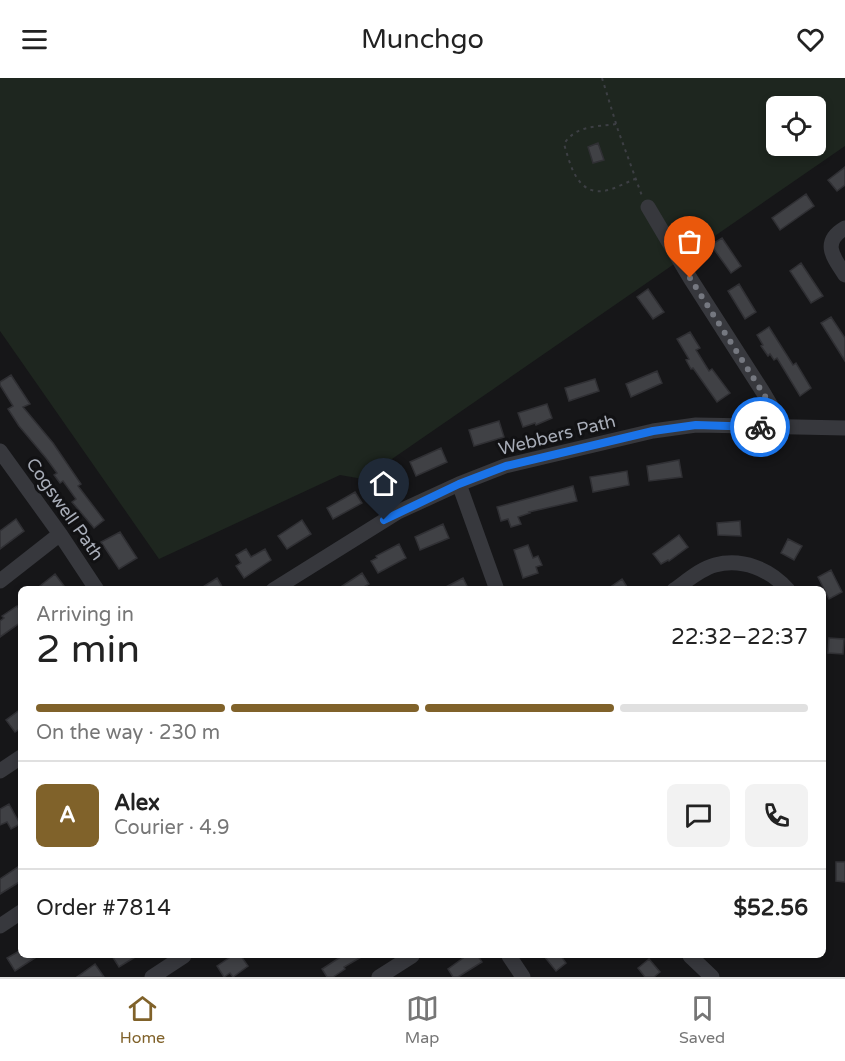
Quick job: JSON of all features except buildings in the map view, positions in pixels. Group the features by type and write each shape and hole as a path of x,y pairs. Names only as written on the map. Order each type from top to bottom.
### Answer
{"street":[{"path":"648,207 773,409 776,427"},
{"path":"845,228 835,235 831,247 834,258 845,275"},
{"name":"Webbers Path","path":"279,586 398,512 459,484 506,466 653,431 696,425 845,428"},
{"name":"Cogswell Path","path":"0,451 94,586"},
{"path":"459,484 496,586"},
{"path":"0,581 60,534"},
{"path":"680,586 713,566 732,562 751,565 773,575 784,586"},
{"path":"0,771 18,759"},
{"path":"0,926 18,914"},
{"path":"152,977 181,958"},
{"path":"380,977 409,958"},
{"path":"510,958 523,977"},
{"path":"692,958 712,977"}],"path":[{"path":"602,78 635,179 648,207"},
{"path":"616,124 579,129 569,135 564,144 576,178 586,188 603,191 635,179"}],"shaded area":[{"path":"0,78 845,78 845,146 363,479 340,475 159,559 0,331"}],"way so far":[{"path":"690,278 773,409 776,427 760,427"}],"route":[{"path":"384,520 459,484 506,466 653,431 696,425 760,427"}]}
